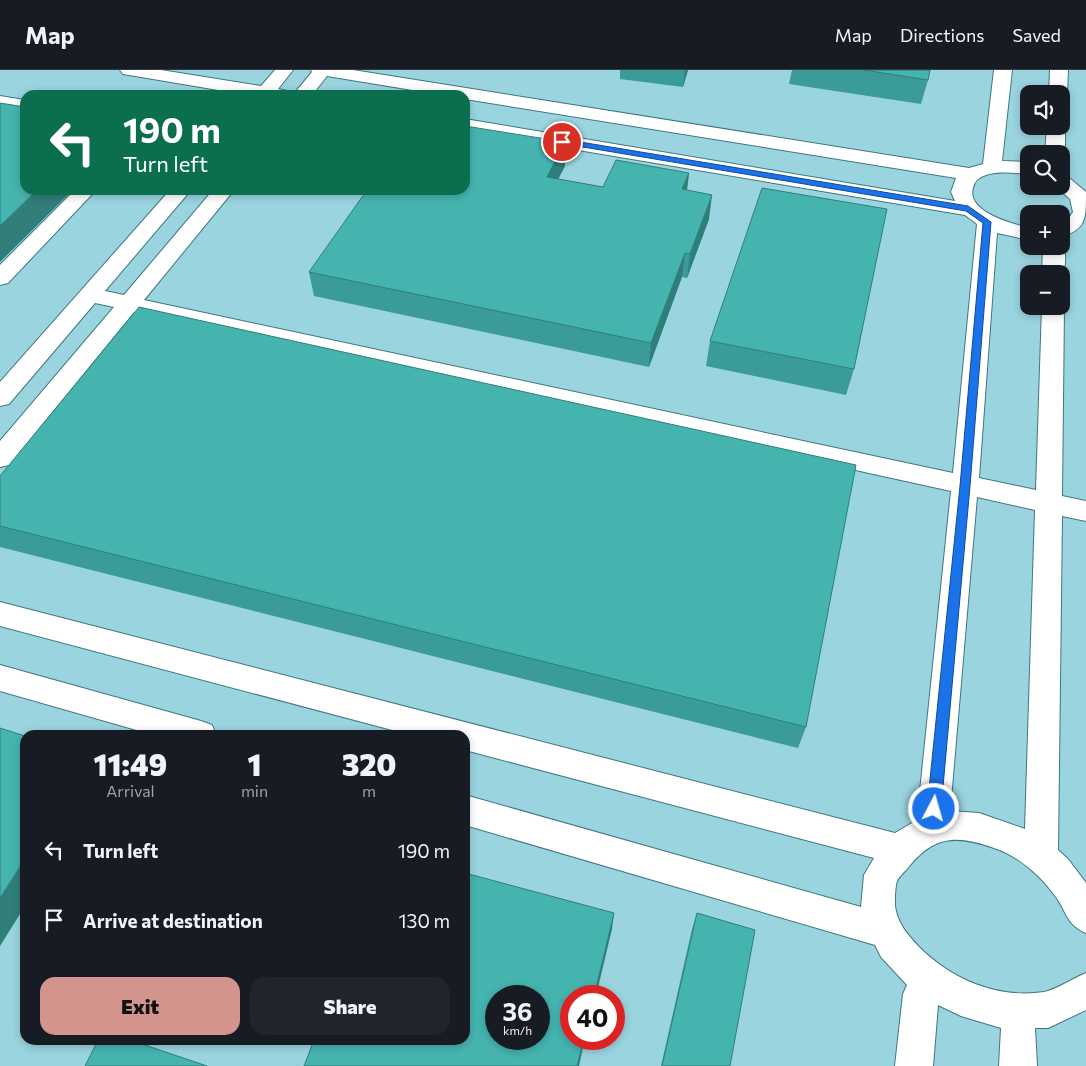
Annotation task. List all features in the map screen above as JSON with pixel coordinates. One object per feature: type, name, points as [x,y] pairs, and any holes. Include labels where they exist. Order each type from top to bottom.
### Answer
[{"type":"street","points":[[129,70],[246,90]]},
{"type":"street","points":[[272,90],[284,70]]},
{"type":"street","points":[[306,90],[322,70],[447,90]]},
{"type":"street","points":[[992,167],[1004,70]]},
{"type":"street","points":[[1058,85],[1059,70]]},
{"type":"street","points":[[470,94],[971,174],[992,167],[1020,167]]},
{"type":"street","points":[[0,102],[20,105]]},
{"type":"street","points":[[470,127],[978,216],[1013,232],[1020,233]]},
{"type":"street","points":[[932,828],[965,486],[978,216],[960,193],[961,186],[971,174]]},
{"type":"street","points":[[1070,188],[1083,197],[1083,212],[1074,228]]},
{"type":"street","points":[[0,278],[81,195]]},
{"type":"street","points":[[0,398],[177,195]]},
{"type":"street","points":[[0,458],[132,303],[220,195]]},
{"type":"street","points":[[90,295],[1086,511]]},
{"type":"street","points":[[1041,856],[1053,315]]},
{"type":"street","points":[[0,614],[445,730]]},
{"type":"street","points":[[0,678],[183,730]]},
{"type":"street","points":[[470,737],[898,849]]},
{"type":"street","points":[[470,811],[880,929]]},
{"type":"street","points":[[1086,916],[1070,887],[1060,874],[1041,856],[1020,842],[998,832],[968,826],[953,825],[932,828],[913,837],[898,849],[886,866],[879,885],[877,906],[880,929],[889,952],[902,974],[921,994],[943,1011],[967,1023],[993,1030],[1018,1049],[1042,1027],[1062,1017],[1086,991]]},
{"type":"street","points":[[914,1066],[921,994]]},
{"type":"building","points":[[864,70],[930,70],[928,80]]},
{"type":"building","points":[[0,103],[20,106],[20,195],[32,195],[0,226]]},
{"type":"building","points":[[470,127],[565,142],[547,177],[603,187],[616,160],[689,173],[682,189],[712,195],[690,254],[685,253],[651,343],[309,272],[363,195],[470,195]]},
{"type":"building","points":[[762,188],[887,209],[854,369],[710,341]]},
{"type":"building","points":[[139,307],[856,465],[806,727],[0,526],[0,476]]},
{"type":"building","points":[[0,728],[20,734],[20,867],[0,898]]},
{"type":"building","points":[[470,874],[614,913],[597,985],[560,985],[560,1050],[581,1050],[577,1066],[304,1066],[312,1045],[470,1045]]},
{"type":"building","points":[[697,913],[755,930],[730,1066],[662,1066]]},
{"type":"building","points":[[96,1045],[145,1045],[207,1066],[85,1066]]},
{"type":"route","points":[[562,142],[968,209],[987,222],[965,486],[934,809]]}]
